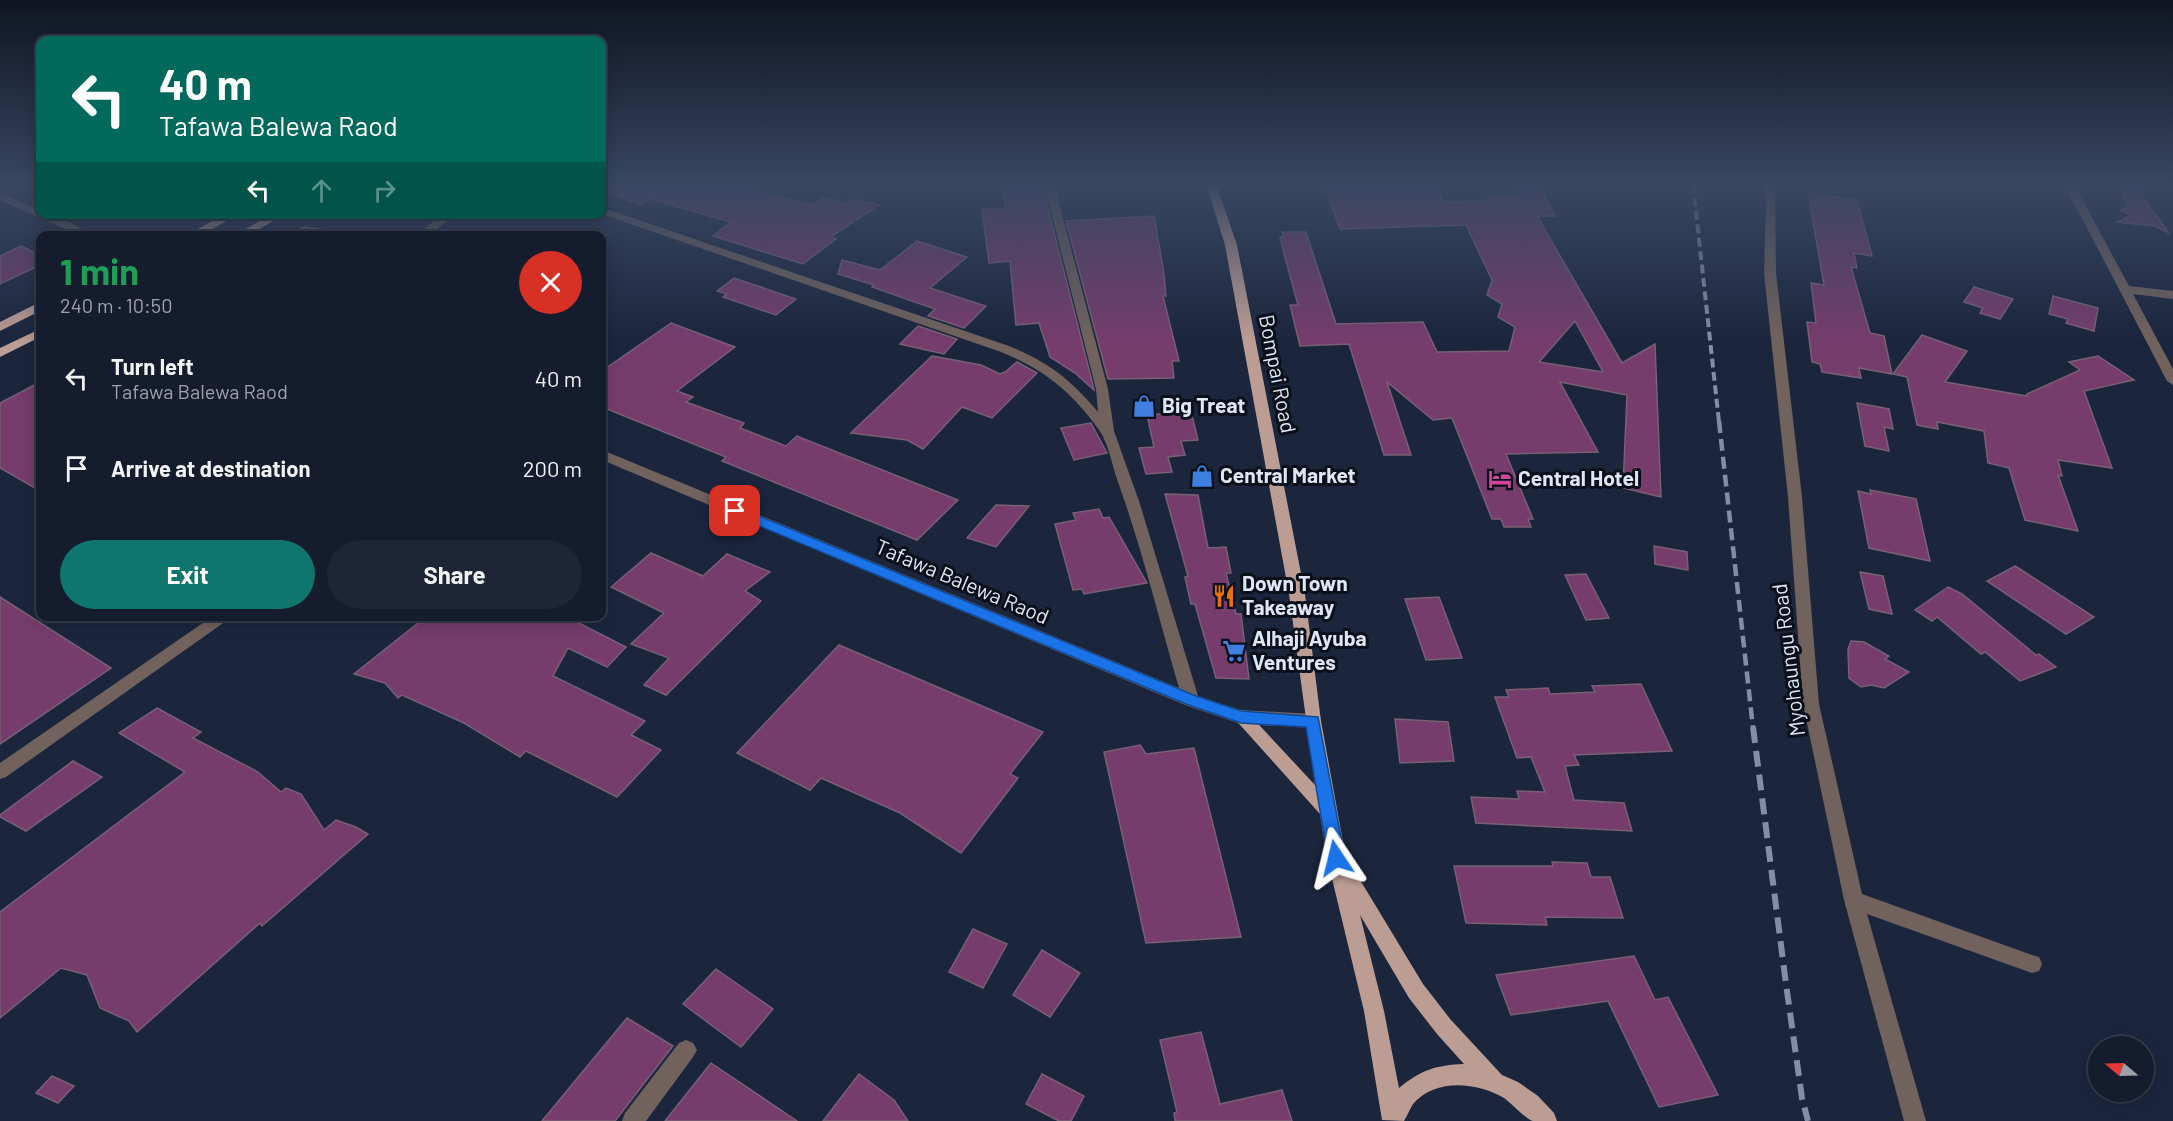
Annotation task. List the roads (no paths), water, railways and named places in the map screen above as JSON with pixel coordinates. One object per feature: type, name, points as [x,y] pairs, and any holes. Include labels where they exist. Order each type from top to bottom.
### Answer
[{"type":"main road","name":"Bompai Road","points":[[1228,236],[1298,594],[1313,721],[1336,858],[1374,1011],[1393,1119]]},
{"type":"main road","points":[[0,327],[36,309]]},
{"type":"main road","points":[[0,335],[36,318]]},
{"type":"main road","points":[[0,345],[36,328]]},
{"type":"main road","points":[[0,353],[36,335]]},
{"type":"main road","points":[[1241,717],[1328,811]]},
{"type":"main road","points":[[1336,858],[1416,991],[1444,1027],[1492,1080]]},
{"type":"main road","points":[[1393,1119],[1409,1093],[1433,1078],[1461,1073],[1492,1080],[1520,1095],[1546,1121]]},
{"type":"street","points":[[676,236],[1005,349],[1036,362],[1055,375],[1075,394],[1107,431]]},
{"type":"street","points":[[1063,236],[1102,389],[1107,431],[1133,504],[1191,700]]},
{"type":"street","name":"Myohaungu Road","points":[[1770,236],[1768,250],[1770,273],[1776,308],[1795,497],[1811,704],[1854,900],[1915,1121]]},
{"type":"street","points":[[2096,236],[2173,381]]},
{"type":"street","points":[[2124,289],[2173,295]]},
{"type":"street","name":"Tafawa Balewa Raod","points":[[606,457],[1191,700],[1241,717],[1313,721]]},
{"type":"street","points":[[0,772],[218,621]]},
{"type":"street","points":[[1854,900],[2032,964]]},
{"type":"street","points":[[633,1121],[686,1050]]},
{"type":"railway","points":[[1699,236],[1719,422]]},
{"type":"railway","points":[[1719,421],[1753,728]]},
{"type":"railway","points":[[1753,727],[1786,984],[1802,1098],[1808,1121]]},
{"type":"place","name":"Big Treat","points":[[1144,406]]},
{"type":"place","name":"Central Market","points":[[1202,476]]},
{"type":"place","name":"Central Hotel","points":[[1500,479]]},
{"type":"place","name":"Down Town Takeaway","points":[[1224,596]]},
{"type":"place","name":"Alhaji Ayuba Ventures","points":[[1234,651]]}]
